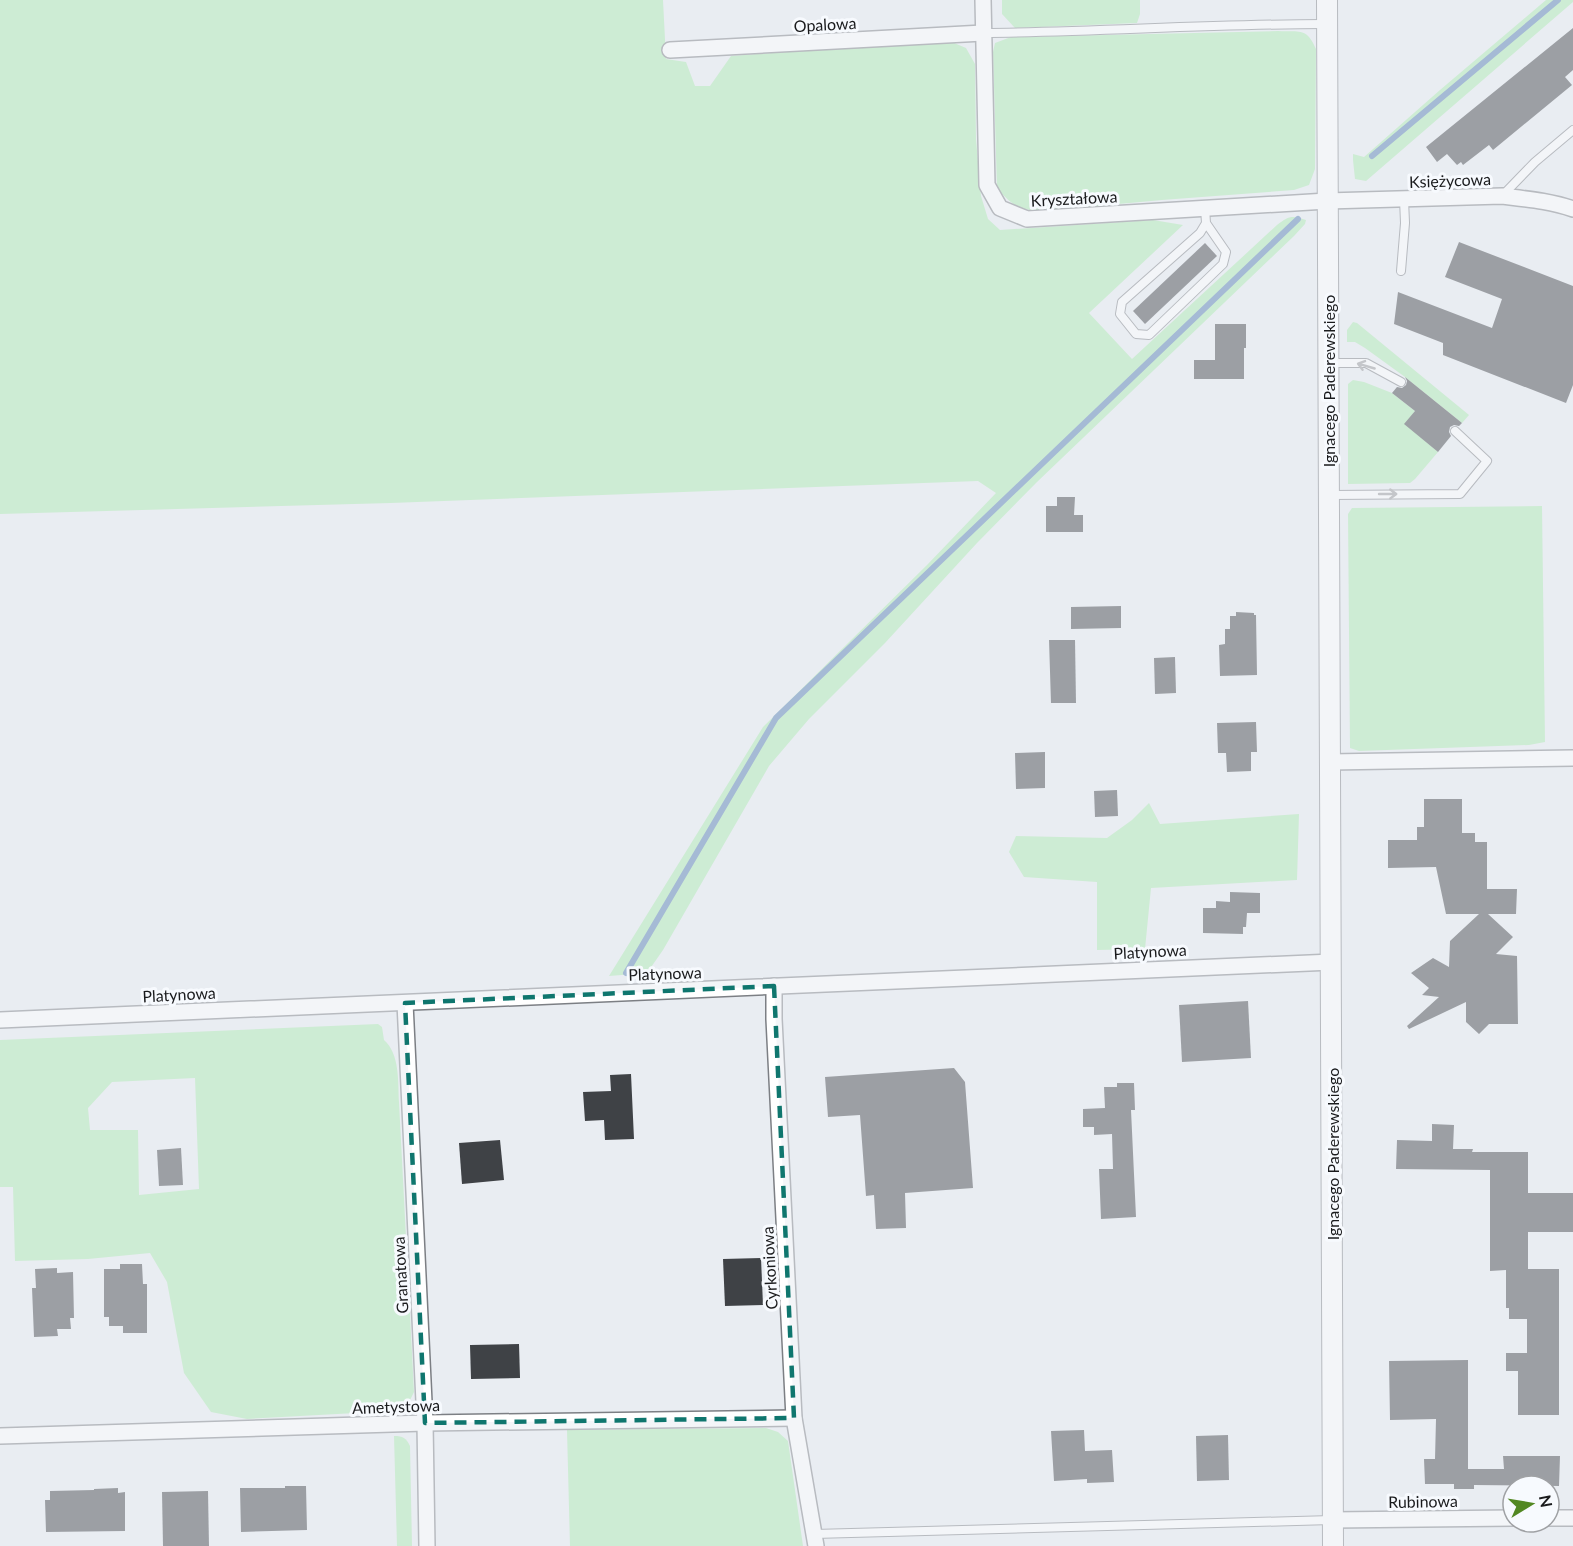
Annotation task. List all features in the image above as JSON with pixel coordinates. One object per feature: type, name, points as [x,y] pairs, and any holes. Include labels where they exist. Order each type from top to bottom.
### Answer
[{"type":"street","name":"Kryształowa","points":[[983,0],[987,185],[1000,208],[1027,219],[1205,216],[1327,201]]},
{"type":"street","name":"Ignacego Paderewskiego","points":[[1327,0],[1333,1546]]},
{"type":"street","name":"Opalowa","points":[[670,50],[983,33]]},
{"type":"street","name":"Księżycowa","points":[[1327,201],[1502,196],[1560,204],[1573,209]]},
{"type":"street","points":[[1330,762],[1573,758]]},
{"type":"street","name":"Platynowa","points":[[0,1020],[1332,962]]},
{"type":"street","name":"Cyrkoniowa","points":[[774,986],[794,1418],[815,1540]]},
{"type":"street","name":"Granatowa","points":[[405,1003],[425,1423],[427,1546]]},
{"type":"street","name":"Ametystowa","points":[[0,1436],[425,1423],[794,1418]]},
{"type":"street","name":"Rubinowa","points":[[1332,1520],[1501,1518]]},
{"type":"lane","points":[[983,33],[1327,24]]},
{"type":"lane","points":[[1502,196],[1534,162],[1573,130]]},
{"type":"lane","points":[[1401,271],[1405,223],[1404,199]]},
{"type":"lane","points":[[1205,216],[1226,252],[1223,264],[1149,335],[1136,334],[1120,314],[1122,302],[1200,233],[1205,216]]},
{"type":"lane","points":[[1328,363],[1366,363],[1401,382]]},
{"type":"lane","points":[[1329,495],[1460,494],[1486,461],[1455,431]]},
{"type":"lane","points":[[815,1540],[1332,1520]]},
{"type":"highlighted area","points":[[774,986],[794,1418],[425,1423],[405,1003]]},
{"type":"green space","points":[[0,0],[663,0],[666,59],[686,62],[695,86],[710,86],[731,56],[947,40],[966,48],[975,64],[976,139],[981,196],[988,219],[1000,230],[1153,220],[1183,225],[1089,313],[1132,359],[1277,225],[1290,217],[1306,220],[1294,236],[1037,482],[885,643],[809,719],[769,766],[663,950],[647,973],[609,976],[763,727],[927,565],[996,493],[978,481],[391,503],[0,514]]},
{"type":"green space","points":[[1002,0],[1140,0],[1140,14],[1137,23],[1015,28],[1002,14]]},
{"type":"green space","points":[[1546,0],[1573,0],[1573,2],[1366,181],[1355,179],[1353,154],[1364,157]]},
{"type":"green space","points":[[1302,32],[1309,37],[1316,49],[1315,169],[1309,185],[1294,190],[1043,211],[1028,210],[1017,206],[997,189],[993,52],[995,43],[1011,37]]},
{"type":"green space","points":[[1353,322],[1469,415],[1462,423],[1365,348],[1355,342],[1347,342],[1347,330]]},
{"type":"green space","points":[[1353,380],[1392,393],[1415,411],[1405,424],[1438,452],[1410,483],[1348,484],[1348,384]]},
{"type":"green space","points":[[1542,506],[1545,742],[1529,745],[1359,751],[1350,748],[1348,514],[1352,508]]},
{"type":"green space","points":[[1149,803],[1160,824],[1299,814],[1297,880],[1151,888],[1145,949],[1097,950],[1097,882],[1024,877],[1009,852],[1016,836],[1107,838],[1132,820]]},
{"type":"green space","points":[[378,1024],[382,1027],[384,1040],[396,1060],[398,1077],[414,1392],[408,1404],[393,1411],[247,1419],[211,1412],[184,1373],[167,1282],[150,1253],[88,1259],[15,1261],[13,1187],[0,1187],[0,1040]],"holes":[[[195,1078],[199,1189],[139,1195],[138,1130],[90,1130],[88,1108],[112,1082]]]},
{"type":"green space","points":[[766,1428],[778,1432],[788,1441],[803,1546],[570,1546],[567,1430]]},
{"type":"green space","points":[[394,1436],[404,1438],[410,1446],[412,1546],[397,1546]]},
{"type":"building","points":[[1573,28],[1573,70],[1565,77],[1572,85],[1493,150],[1489,145],[1463,165],[1461,162],[1457,165],[1447,154],[1437,162],[1426,147]]},
{"type":"building","points":[[1459,242],[1573,286],[1573,385],[1566,403],[1443,355],[1443,343],[1394,324],[1398,292],[1492,328],[1502,299],[1445,277]]},
{"type":"building","points":[[1205,243],[1217,256],[1145,324],[1133,311]]},
{"type":"building","points":[[1215,324],[1246,324],[1244,379],[1194,379],[1194,360],[1215,360]]},
{"type":"building","points":[[1405,377],[1462,423],[1459,426],[1450,427],[1451,436],[1438,452],[1404,424],[1415,411],[1392,393],[1397,387],[1402,388],[1406,385]]},
{"type":"building","points":[[1057,497],[1075,497],[1074,515],[1083,515],[1083,532],[1046,532],[1046,506],[1057,506]]},
{"type":"building","points":[[1121,606],[1121,628],[1071,629],[1071,607]]},
{"type":"building","points":[[1236,612],[1256,615],[1257,675],[1220,676],[1219,645],[1225,644],[1225,629],[1230,629],[1230,616],[1236,616]]},
{"type":"building","points":[[1049,640],[1075,640],[1076,703],[1051,703]]},
{"type":"building","points":[[1175,657],[1176,693],[1155,694],[1154,658]]},
{"type":"building","points":[[1256,722],[1257,752],[1251,752],[1251,771],[1227,772],[1226,753],[1218,753],[1217,723]]},
{"type":"building","points":[[1045,752],[1045,788],[1016,789],[1015,753]]},
{"type":"building","points":[[1117,790],[1118,816],[1095,817],[1094,791]]},
{"type":"building","points":[[1424,799],[1462,799],[1462,833],[1475,833],[1475,842],[1487,842],[1487,889],[1517,889],[1516,914],[1488,914],[1513,937],[1496,954],[1517,956],[1518,1024],[1489,1024],[1479,1034],[1466,1022],[1466,1002],[1409,1029],[1407,1026],[1439,997],[1422,995],[1429,988],[1411,973],[1433,958],[1449,967],[1450,941],[1479,914],[1446,914],[1436,867],[1388,868],[1388,840],[1417,840],[1417,827],[1424,827]]},
{"type":"building","points":[[1230,892],[1260,893],[1260,913],[1247,913],[1243,934],[1203,933],[1203,908],[1216,908],[1216,901],[1230,902]]},
{"type":"building","points":[[1248,1001],[1251,1058],[1182,1062],[1179,1005]]},
{"type":"building","points":[[954,1068],[965,1082],[973,1188],[905,1193],[906,1228],[876,1229],[874,1195],[866,1196],[860,1115],[828,1117],[825,1077]]},
{"type":"building","points":[[631,1074],[634,1139],[605,1140],[604,1120],[585,1121],[583,1092],[611,1091],[610,1075]]},
{"type":"building","points":[[1117,1083],[1134,1083],[1135,1110],[1131,1110],[1136,1217],[1101,1219],[1099,1169],[1113,1169],[1112,1134],[1094,1135],[1094,1127],[1083,1127],[1083,1109],[1105,1108],[1104,1087],[1117,1087]]},
{"type":"building","points":[[1432,1124],[1454,1125],[1453,1149],[1473,1149],[1472,1152],[1528,1152],[1528,1193],[1573,1193],[1573,1232],[1528,1232],[1528,1269],[1559,1269],[1559,1415],[1518,1415],[1518,1371],[1506,1371],[1506,1353],[1527,1353],[1527,1319],[1509,1319],[1509,1308],[1506,1308],[1506,1270],[1490,1271],[1490,1170],[1396,1169],[1397,1140],[1432,1141]]},
{"type":"building","points":[[500,1140],[504,1180],[462,1184],[459,1143]]},
{"type":"building","points":[[181,1148],[183,1185],[159,1186],[157,1150]]},
{"type":"building","points":[[761,1258],[763,1305],[725,1306],[723,1259]]},
{"type":"building","points":[[120,1264],[142,1264],[143,1284],[147,1284],[147,1333],[123,1333],[123,1326],[109,1326],[109,1317],[104,1317],[104,1269],[120,1269]]},
{"type":"building","points":[[57,1268],[57,1273],[73,1272],[74,1318],[70,1318],[71,1329],[57,1329],[58,1336],[34,1337],[32,1288],[36,1288],[35,1269]]},
{"type":"building","points":[[519,1344],[520,1378],[471,1379],[470,1345]]},
{"type":"building","points":[[1468,1360],[1468,1469],[1504,1469],[1503,1456],[1560,1456],[1559,1474],[1501,1474],[1501,1485],[1474,1485],[1474,1489],[1454,1489],[1454,1484],[1425,1484],[1424,1459],[1435,1459],[1436,1419],[1390,1420],[1389,1361]]},
{"type":"building","points":[[1084,1430],[1085,1451],[1112,1450],[1114,1482],[1087,1483],[1087,1479],[1054,1481],[1051,1431]]},
{"type":"building","points":[[1228,1435],[1229,1480],[1197,1481],[1196,1436]]},
{"type":"building","points":[[285,1486],[306,1486],[307,1530],[241,1532],[240,1488],[285,1488]]},
{"type":"building","points":[[118,1488],[118,1493],[125,1492],[125,1531],[46,1532],[45,1500],[50,1500],[50,1491]]},
{"type":"building","points":[[208,1491],[209,1546],[163,1546],[162,1492]]},
{"type":"waterway","points":[[1372,156],[1558,0]]},
{"type":"waterway","points":[[626,973],[776,718],[1298,219]]}]
